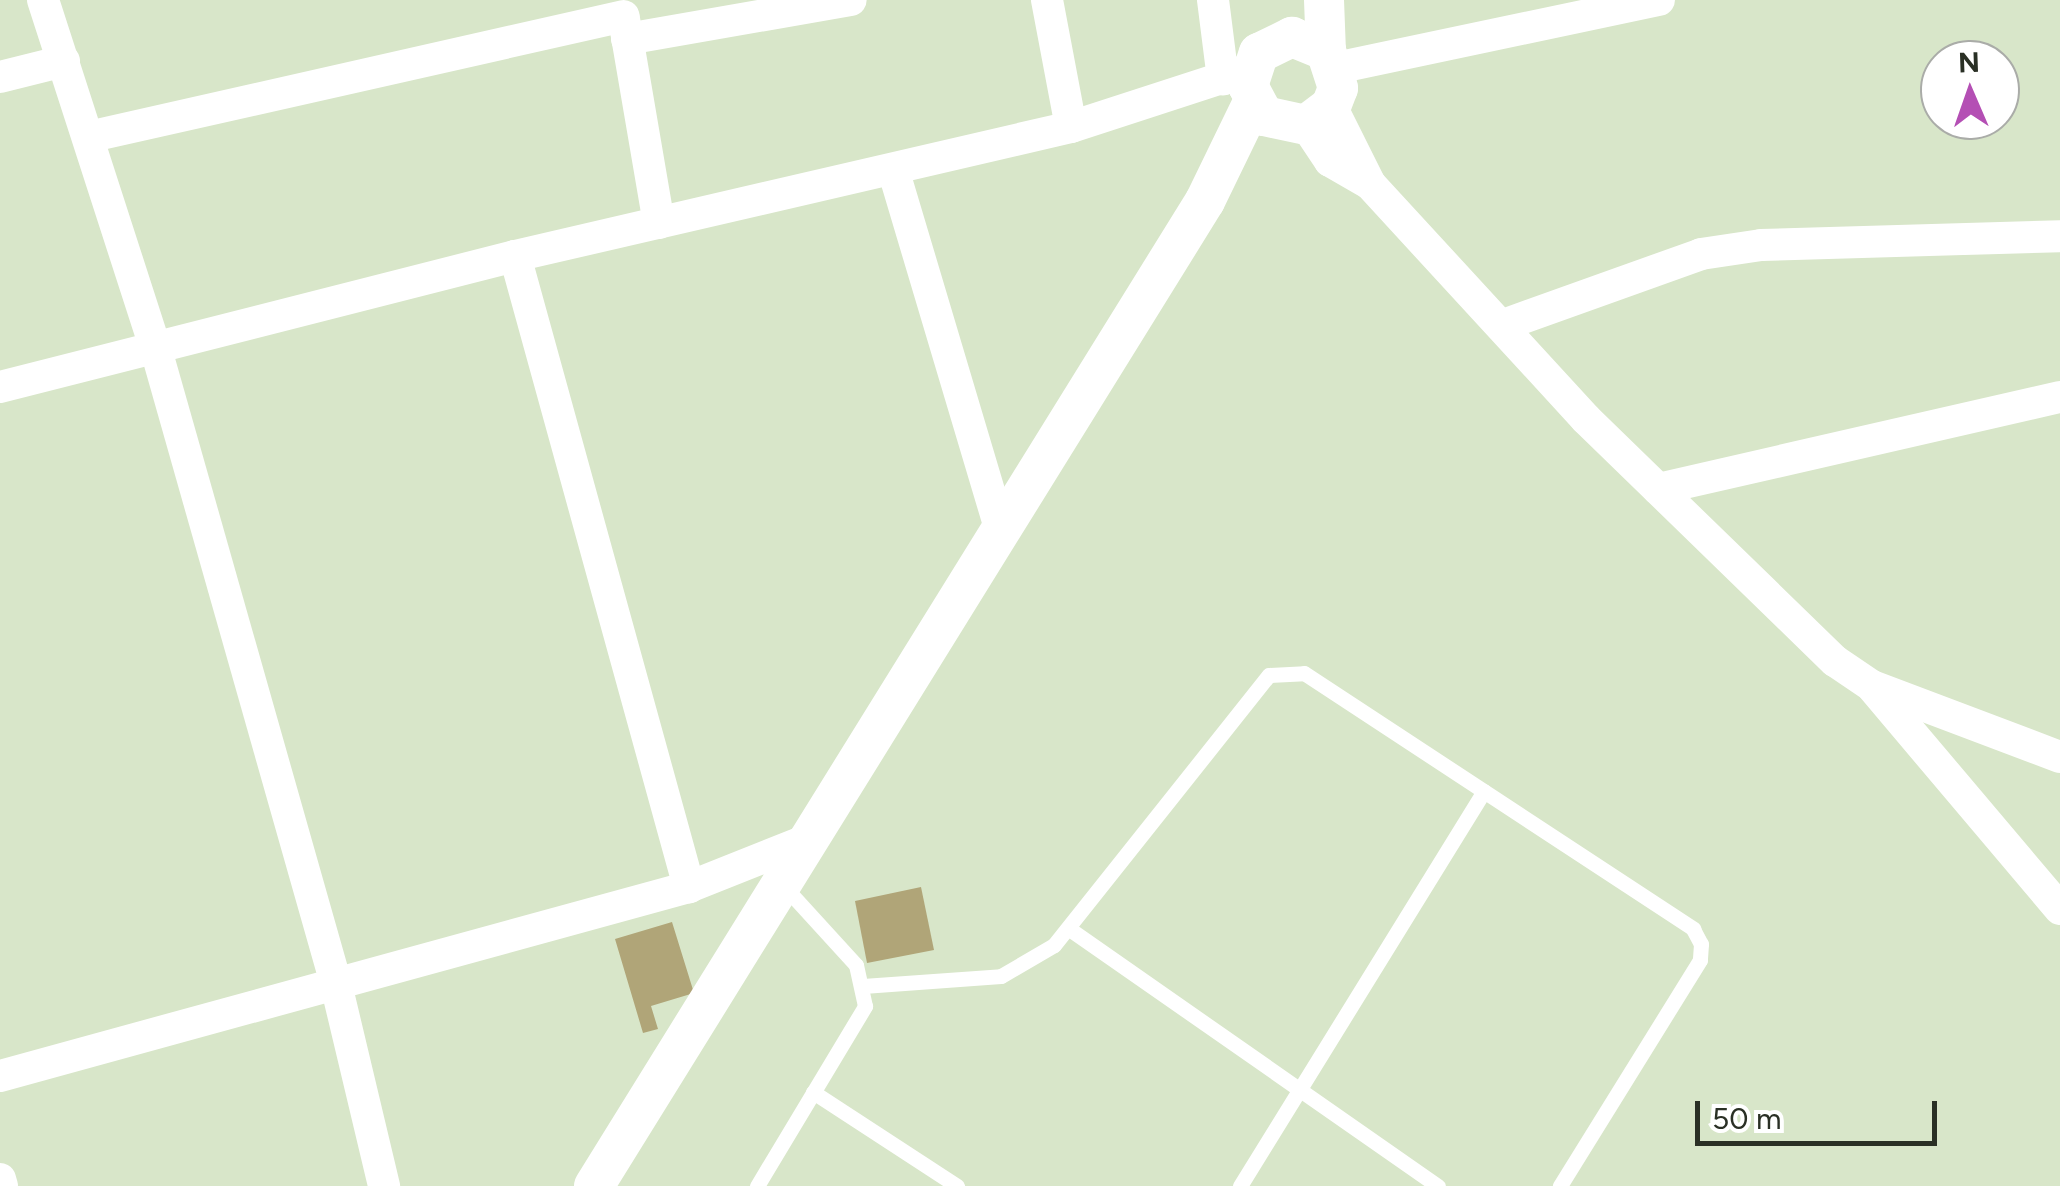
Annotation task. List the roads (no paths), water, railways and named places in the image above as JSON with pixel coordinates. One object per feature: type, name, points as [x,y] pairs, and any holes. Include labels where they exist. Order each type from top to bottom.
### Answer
[{"type":"street","points":[[43,0],[155,346],[334,980],[384,1186]]},
{"type":"street","points":[[88,136],[624,18],[851,0]]},
{"type":"street","points":[[1048,0],[1071,128]]},
{"type":"street","points":[[1213,0],[1250,73],[1264,116],[1318,95],[1659,0]]},
{"type":"street","points":[[594,1186],[1205,201],[1250,73],[1292,0]]},
{"type":"street","points":[[1205,201],[1318,95],[1324,0]]},
{"type":"street","points":[[624,18],[659,223]]},
{"type":"street","points":[[0,388],[515,256],[1071,128],[1250,73],[1292,36],[1318,95],[1330,162],[1370,184],[1658,489],[1836,662],[1872,686],[2060,756]]},
{"type":"street","points":[[0,78],[64,61]]},
{"type":"street","points":[[893,169],[1002,532]]},
{"type":"street","points":[[1506,324],[1700,254],[1761,245],[2060,236]]},
{"type":"street","points":[[515,256],[690,887]]},
{"type":"street","points":[[1658,489],[2060,397]]},
{"type":"street","points":[[1872,686],[2060,909]]},
{"type":"street","points":[[0,1076],[334,980],[690,887],[807,840]]},
{"type":"lane","points":[[863,986],[1001,976],[1054,946],[1269,675],[1304,673],[1693,929],[1701,944],[1700,960],[1560,1186]]},
{"type":"lane","points":[[1240,1186],[1484,791]]},
{"type":"lane","points":[[756,1186],[865,1006],[856,965],[783,884]]},
{"type":"lane","points":[[1068,928],[1438,1186]]},
{"type":"lane","points":[[813,1092],[957,1186]]}]
